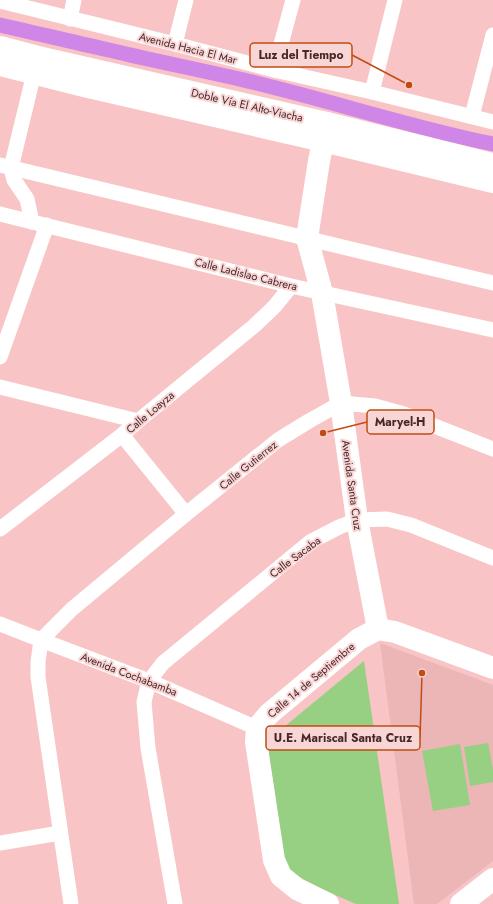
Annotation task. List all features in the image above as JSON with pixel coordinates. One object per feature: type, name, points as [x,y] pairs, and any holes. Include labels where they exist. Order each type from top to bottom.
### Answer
[{"type":"main road","name":"Doble Vía El Alto-Viacha","points":[[0,47],[36,65]]},
{"type":"main road","name":"Doble Vía El Alto-Viacha","points":[[0,65],[36,65],[325,132],[493,164]]},
{"type":"main road","name":"Doble Vía El Alto-Viacha","points":[[325,132],[493,182]]},
{"type":"main road","points":[[307,238],[325,132]]},
{"type":"main road","name":"Avenida Santa Cruz","points":[[307,238],[322,293],[341,403],[356,520],[378,629]]},
{"type":"main road","points":[[378,629],[395,632],[493,668]]},
{"type":"main road","name":"Calle 14 de Septiembre","points":[[257,728],[269,714],[359,639],[378,629]]},
{"type":"main road","points":[[257,728],[256,742],[274,860],[281,876],[297,889],[328,904]]},
{"type":"main road","points":[[461,904],[493,879]]},
{"type":"street","points":[[70,19],[74,0]]},
{"type":"street","points":[[175,44],[186,0]]},
{"type":"street","points":[[274,70],[293,0]]},
{"type":"street","points":[[372,92],[395,0]]},
{"type":"street","name":"Avenida Hacia El Mar","points":[[0,2],[175,44],[274,70],[372,92],[493,122]]},
{"type":"street","points":[[472,116],[493,35]]},
{"type":"street","points":[[0,357],[40,223],[27,199],[5,166],[36,65]]},
{"type":"street","points":[[5,166],[493,283]]},
{"type":"street","name":"Calle Ladislao Cabrera","points":[[0,214],[291,286],[493,330]]},
{"type":"street","name":"Calle Loayza","points":[[0,529],[122,435],[254,326],[275,306],[291,286]]},
{"type":"street","points":[[0,387],[138,421]]},
{"type":"street","points":[[341,403],[375,406],[404,414],[493,449]]},
{"type":"street","name":"Calle Gutierrez","points":[[41,640],[72,609],[278,440],[341,403]]},
{"type":"street","points":[[122,435],[186,514]]},
{"type":"street","name":"Calle Sacaba","points":[[149,681],[163,663],[310,542],[356,520],[388,519],[411,525],[493,558]]},
{"type":"street","name":"Avenida Cochabamba","points":[[0,624],[149,681],[257,728]]},
{"type":"street","points":[[41,640],[38,662],[38,677],[71,904]]},
{"type":"street","points":[[149,681],[144,702],[148,748],[174,904]]},
{"type":"street","points":[[0,843],[60,833]]},
{"type":"shaded area","points":[[380,643],[493,685],[493,861],[437,904],[414,904]]},
{"type":"green space","points":[[364,661],[399,904],[356,904],[326,891],[286,870],[267,741]]},
{"type":"green space","points":[[488,743],[493,770],[493,782],[470,786],[464,747]]},
{"type":"green space","points":[[460,744],[470,805],[433,811],[422,751]]},
{"type":"waterway","points":[[0,25],[219,74],[315,98],[404,123],[493,144]]},
{"type":"place","name":"Luz del Tiempo","points":[[409,85]]},
{"type":"place","name":"Maryel-H","points":[[323,433]]},
{"type":"place","name":"U.E. Mariscal Santa Cruz","points":[[422,673]]}]
